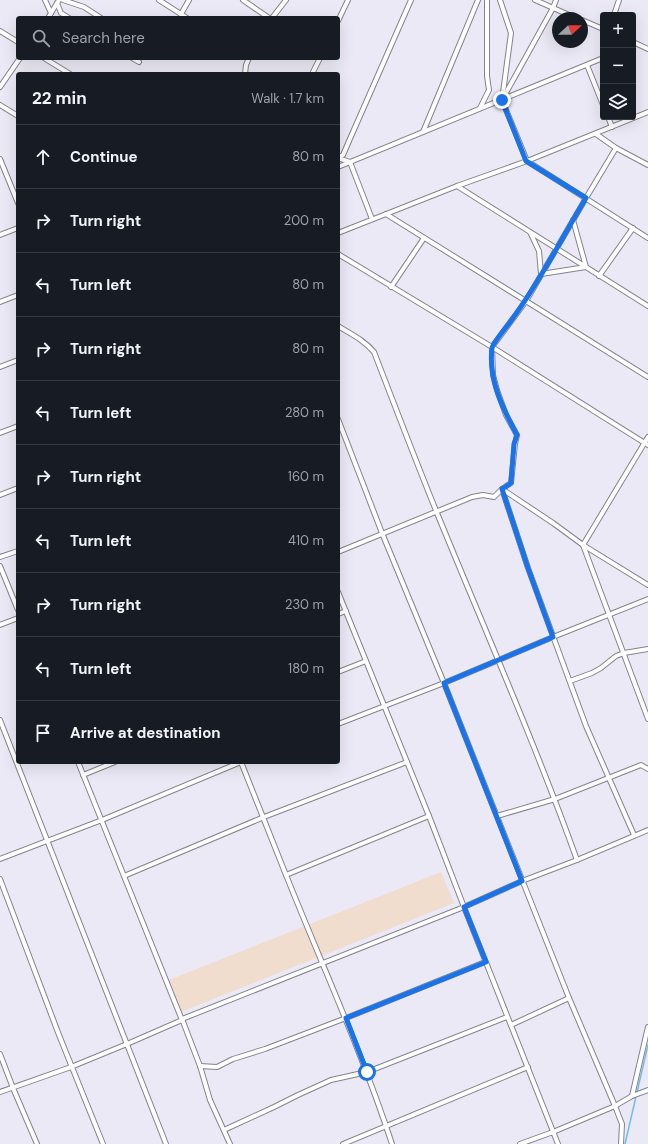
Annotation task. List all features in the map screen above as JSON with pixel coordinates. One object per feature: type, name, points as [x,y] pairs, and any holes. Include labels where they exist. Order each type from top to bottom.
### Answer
[{"type":"street","points":[[45,0],[51,13]]},
{"type":"street","points":[[63,0],[84,7],[98,16]]},
{"type":"street","points":[[159,0],[184,16]]},
{"type":"street","points":[[181,14],[189,0]]},
{"type":"street","points":[[243,0],[267,16]]},
{"type":"street","points":[[272,16],[286,0]]},
{"type":"street","points":[[340,17],[348,0]]},
{"type":"street","points":[[340,157],[343,155],[411,0]]},
{"type":"street","points":[[423,132],[478,0]]},
{"type":"street","points":[[480,108],[489,90],[487,76],[487,0]]},
{"type":"street","points":[[500,0],[511,33],[502,100],[526,161],[648,238]]},
{"type":"street","points":[[535,0],[562,12]]},
{"type":"street","points":[[502,100],[556,0]]},
{"type":"street","points":[[615,12],[619,0]]},
{"type":"street","points":[[49,16],[58,1]]},
{"type":"street","points":[[58,1],[61,13],[66,16]]},
{"type":"street","points":[[588,23],[600,28]]},
{"type":"street","points":[[0,31],[16,41]]},
{"type":"street","points":[[636,44],[648,49]]},
{"type":"street","points":[[340,166],[600,59]]},
{"type":"street","points":[[0,87],[19,60]]},
{"type":"street","points":[[47,60],[67,72]]},
{"type":"street","points":[[136,60],[139,62]]},
{"type":"street","points":[[245,72],[248,60]]},
{"type":"street","points":[[313,72],[319,60]]},
{"type":"street","points":[[587,65],[600,98]]},
{"type":"street","points":[[0,105],[16,115]]},
{"type":"street","points":[[340,232],[457,186],[596,134],[648,112]]},
{"type":"street","points":[[609,120],[612,127]]},
{"type":"street","points":[[596,134],[616,148],[648,166]]},
{"type":"street","points":[[340,551],[472,497],[483,495],[494,497],[511,483],[514,444],[517,435],[506,415],[497,390],[493,375],[492,347],[526,301],[616,148]]},
{"type":"street","points":[[0,159],[16,198]]},
{"type":"street","points":[[340,159],[350,162]]},
{"type":"street","points":[[350,162],[372,219]]},
{"type":"street","points":[[457,186],[648,306]]},
{"type":"street","points":[[386,214],[648,377]]},
{"type":"street","points":[[573,220],[586,267]]},
{"type":"street","points":[[599,276],[633,228]]},
{"type":"street","points":[[0,235],[16,229]]},
{"type":"street","points":[[529,232],[539,251],[541,274]]},
{"type":"street","points":[[391,287],[424,238]]},
{"type":"street","points":[[340,255],[492,347],[646,444]]},
{"type":"street","points":[[541,274],[586,267]]},
{"type":"street","points":[[0,302],[16,296]]},
{"type":"street","points":[[340,327],[359,338],[374,352],[437,512],[555,799],[577,860]]},
{"type":"street","points":[[0,367],[16,361]]},
{"type":"street","points":[[340,424],[382,533],[444,683],[569,998],[615,1106],[622,1124],[621,1144]]},
{"type":"street","points":[[0,433],[16,427]]},
{"type":"street","points":[[583,545],[646,444],[648,437]]},
{"type":"street","points":[[0,495],[16,489]]},
{"type":"street","points":[[502,489],[553,522],[583,545],[648,585]]},
{"type":"street","points":[[502,489],[528,568],[586,726],[634,836]]},
{"type":"street","points":[[583,545],[648,719]]},
{"type":"street","points":[[0,558],[16,552]]},
{"type":"street","points":[[0,566],[16,605]]},
{"type":"street","points":[[340,597],[429,816],[558,1144]]},
{"type":"street","points":[[340,723],[444,683],[648,599]]},
{"type":"street","points":[[340,613],[346,611]]},
{"type":"street","points":[[0,625],[16,619]]},
{"type":"street","points":[[570,681],[592,673],[616,656],[624,653],[648,649]]},
{"type":"street","points":[[340,671],[366,661]]},
{"type":"street","points":[[0,720],[16,761]]},
{"type":"street","points":[[124,876],[264,817],[407,762]]},
{"type":"street","points":[[17,764],[166,1144]]},
{"type":"street","points":[[79,764],[200,1066],[210,1100],[230,1144]]},
{"type":"street","points":[[83,775],[110,764]]},
{"type":"street","points":[[0,859],[48,842],[236,764]]},
{"type":"street","points":[[242,764],[286,875],[346,1018],[367,1072],[392,1144]]},
{"type":"street","points":[[497,816],[555,799],[642,764],[648,768]]},
{"type":"street","points":[[286,875],[429,816]]},
{"type":"street","points":[[0,1092],[127,1044],[323,962],[464,907],[522,881],[648,830]]},
{"type":"street","points":[[0,879],[71,1066],[103,1144]]},
{"type":"street","points":[[200,1066],[217,1067],[233,1058],[266,1049],[486,962]]},
{"type":"street","points":[[511,1025],[569,998]]},
{"type":"street","points":[[224,1130],[274,1108],[331,1080],[367,1072],[507,1017]]},
{"type":"street","points":[[632,1096],[648,1027]]},
{"type":"street","points":[[0,1054],[35,1143]]},
{"type":"street","points":[[343,1144],[528,1067]]},
{"type":"street","points":[[520,1144],[615,1106],[632,1096],[648,1090]]},
{"type":"shaded area","points":[[441,872],[454,903],[178,1013],[169,980]]},
{"type":"waterway","points":[[625,1144],[648,1045]]},
{"type":"route","points":[[367,1072],[346,1018],[486,962],[464,907],[522,881],[444,683],[553,637],[502,489],[511,483],[514,444],[517,435],[506,415],[497,390],[493,375],[492,347],[526,301],[586,198],[526,161],[502,100]]}]
